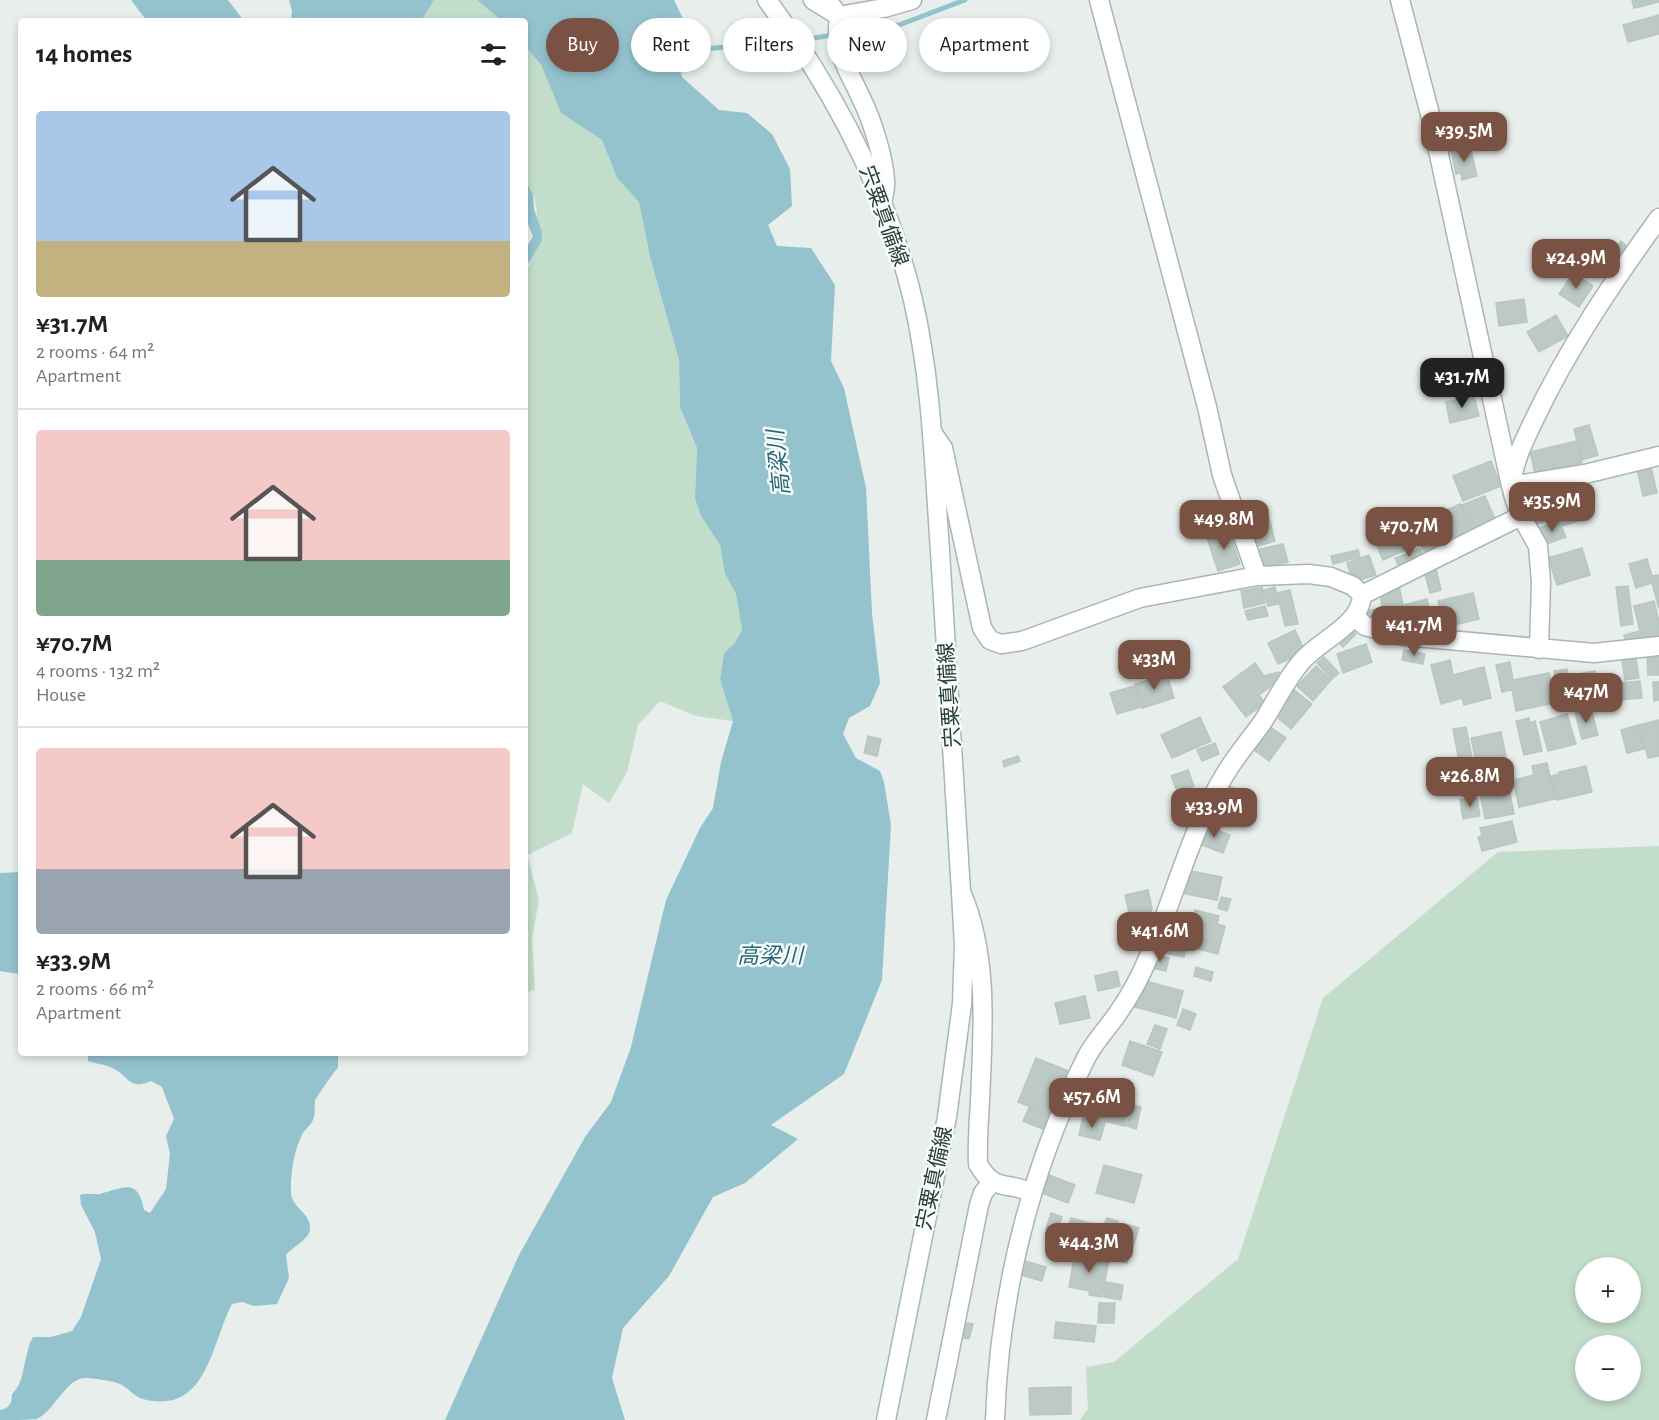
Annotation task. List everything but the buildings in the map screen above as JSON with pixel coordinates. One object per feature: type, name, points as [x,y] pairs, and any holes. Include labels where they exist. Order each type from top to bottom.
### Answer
[{"type":"street","name":"宍粟真備線","points":[[767,0],[826,86],[859,148],[882,204],[913,300],[929,394],[962,892],[964,946],[962,1004],[947,1117],[886,1420]]},
{"type":"street","points":[[813,0],[839,16],[884,8],[912,0]]},
{"type":"street","points":[[827,0],[839,16],[836,38],[838,50],[863,101],[874,131],[885,181],[882,204]]},
{"type":"street","points":[[1099,0],[1207,407],[1222,475],[1257,576]]},
{"type":"street","points":[[1400,0],[1431,118],[1511,486],[1521,516],[1538,546],[1541,582],[1539,649]]},
{"type":"street","points":[[1511,486],[1523,444],[1547,392],[1614,281],[1659,218]]},
{"type":"street","points":[[932,432],[943,448],[978,612],[982,628],[990,640],[1001,644],[1022,641],[1140,598],[1257,576],[1309,574],[1331,577],[1353,586],[1362,595],[1362,606],[1354,616],[1302,661],[1262,723],[1225,774],[1209,803],[1149,956],[1120,1010],[1088,1056],[1031,1193],[1008,1299],[1000,1354],[995,1420]]},
{"type":"street","points":[[1511,486],[1585,474],[1659,456]]},
{"type":"street","points":[[1362,595],[1521,516]]},
{"type":"street","points":[[1354,616],[1365,626],[1404,636],[1594,653],[1659,646]]},
{"type":"street","points":[[962,892],[972,915],[982,1009],[978,1164],[985,1176],[1001,1186],[1023,1189],[1031,1193]]},
{"type":"street","points":[[936,1420],[979,1205],[983,1193],[993,1181]]},
{"type":"green space","points":[[434,0],[477,0],[498,18],[423,18]]},
{"type":"green space","points":[[528,50],[541,65],[561,113],[602,140],[617,178],[639,202],[650,257],[679,360],[680,407],[697,448],[695,499],[701,516],[720,545],[725,574],[736,594],[742,630],[734,644],[724,653],[720,679],[733,721],[696,716],[660,701],[638,725],[627,772],[609,803],[583,784],[572,833],[528,855],[528,267],[536,231],[537,214],[534,196],[528,185]]},
{"type":"green space","points":[[1659,846],[1659,1420],[1080,1420],[1088,1409],[1086,1367],[1114,1362],[1238,1259],[1323,998],[1498,852]]},
{"type":"green space","points":[[528,859],[539,900],[532,939],[535,990],[528,992]]},
{"type":"water","points":[[131,0],[228,0],[242,18],[145,18]]},
{"type":"water","points":[[289,0],[434,0],[423,18],[291,18]]},
{"type":"water","name":"高梁川","points":[[477,0],[674,0],[683,18],[631,18],[631,72],[681,72],[682,77],[719,110],[747,113],[772,134],[790,169],[792,206],[768,225],[777,246],[811,248],[835,285],[831,361],[844,388],[866,488],[872,613],[880,683],[870,706],[849,718],[843,734],[856,758],[880,771],[891,825],[882,980],[844,1074],[771,1125],[798,1139],[745,1183],[713,1197],[669,1276],[623,1328],[612,1378],[625,1420],[445,1420],[519,1255],[585,1137],[611,1102],[631,1047],[666,900],[700,828],[713,808],[721,762],[733,721],[720,679],[724,653],[734,644],[742,630],[736,594],[725,574],[720,545],[701,516],[695,499],[697,448],[680,407],[679,360],[650,257],[639,202],[617,178],[602,140],[561,113],[541,65],[528,50],[528,18],[498,18]]},
{"type":"water","points":[[528,185],[533,194],[534,209],[542,232],[541,242],[528,264],[528,244],[533,237],[528,224]]},
{"type":"water","points":[[18,872],[18,974],[0,971],[0,873]]},
{"type":"water","points":[[88,1056],[338,1056],[338,1068],[315,1101],[314,1117],[299,1141],[293,1163],[292,1198],[308,1219],[310,1229],[304,1240],[286,1255],[289,1278],[277,1304],[254,1306],[242,1302],[232,1304],[204,1373],[194,1387],[181,1397],[164,1401],[143,1399],[117,1383],[84,1378],[66,1389],[37,1419],[0,1420],[0,1410],[9,1405],[12,1394],[20,1382],[27,1351],[33,1337],[51,1337],[72,1331],[81,1317],[101,1259],[95,1232],[81,1205],[80,1195],[100,1194],[128,1187],[138,1193],[144,1210],[150,1213],[166,1189],[170,1154],[166,1136],[174,1119],[162,1087],[151,1081],[143,1084],[133,1083],[112,1068],[88,1061]]},
{"type":"waterway","points":[[815,38],[899,25],[965,0]]},
{"type":"waterway","points":[[711,48],[723,47]]}]
